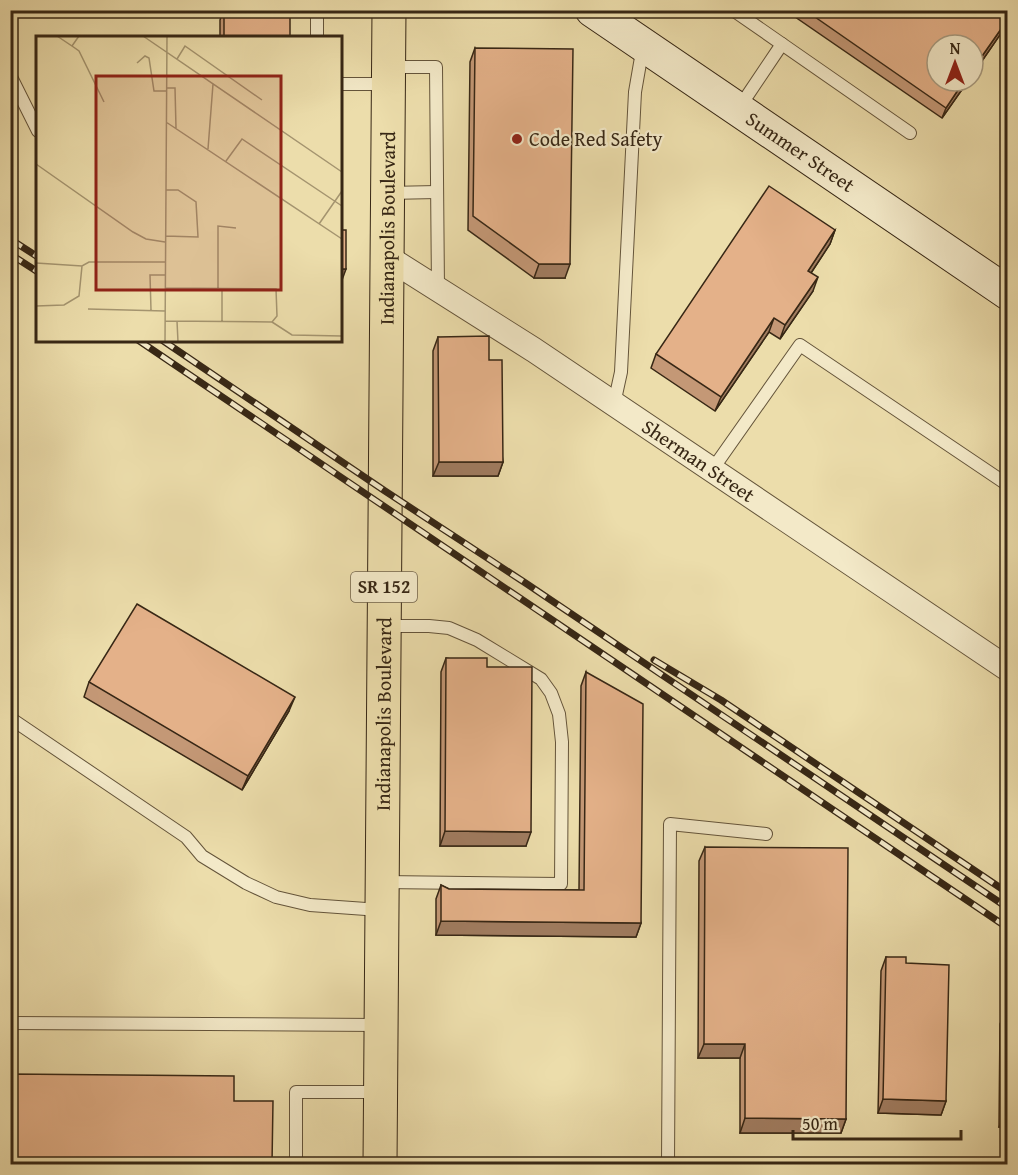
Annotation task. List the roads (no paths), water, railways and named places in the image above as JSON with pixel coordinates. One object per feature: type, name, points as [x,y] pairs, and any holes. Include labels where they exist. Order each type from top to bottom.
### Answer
[{"type":"main road","name":"Indianapolis Boulevard","points":[[380,1164],[389,10]]},
{"type":"street","name":"Summer Street","points":[[600,13],[643,45],[1008,293]]},
{"type":"street","name":"Sherman Street","points":[[387,257],[534,350],[1008,669]]},
{"type":"lane","points":[[315,10],[317,36]]},
{"type":"lane","points":[[733,10],[910,133]]},
{"type":"lane","points":[[738,110],[782,44]]},
{"type":"lane","points":[[614,404],[621,372],[635,92],[643,45]]},
{"type":"lane","points":[[342,84],[436,67],[438,289]]},
{"type":"lane","points":[[10,75],[36,126]]},
{"type":"lane","points":[[387,193],[437,192]]},
{"type":"lane","points":[[712,470],[800,345],[1008,485]]},
{"type":"lane","points":[[10,717],[186,837],[202,856],[276,897],[310,905],[382,896],[561,884],[562,742],[559,714],[551,693],[541,679],[477,640],[449,628],[384,626]]},
{"type":"lane","points":[[668,1164],[670,824],[766,834]]},
{"type":"lane","points":[[10,1023],[381,1024]]},
{"type":"lane","points":[[296,1164],[296,1092],[380,1092]]},
{"type":"railway","points":[[10,239],[36,256]]},
{"type":"railway","points":[[10,254],[36,271]]},
{"type":"railway","points":[[141,342],[1008,928]]},
{"type":"railway","points":[[165,342],[1008,908]]},
{"type":"railway","points":[[654,660],[721,700],[1008,893]]},
{"type":"place","name":"Code Red Safety","points":[[517,139]]}]
